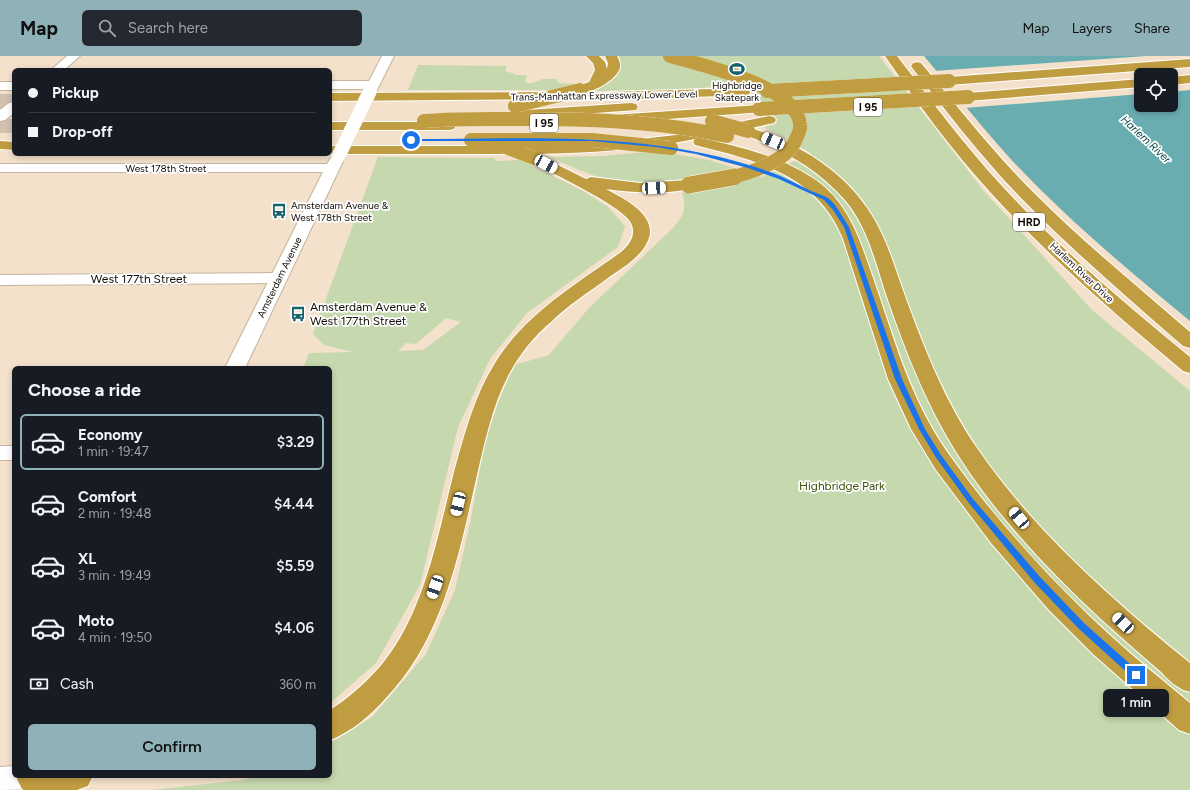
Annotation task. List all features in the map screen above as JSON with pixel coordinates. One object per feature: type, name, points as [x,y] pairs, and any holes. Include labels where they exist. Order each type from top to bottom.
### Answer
[{"type":"highway","points":[[592,56],[598,62],[601,70],[594,84]]},
{"type":"highway","points":[[515,106],[580,90],[594,84],[612,73],[615,64],[611,56]]},
{"type":"highway","points":[[571,177],[608,185],[654,188],[722,180],[745,174],[774,160],[788,151],[795,142],[799,133],[800,120],[788,102],[766,89],[735,76],[670,56]]},
{"type":"highway","name":"Harlem River Drive","points":[[891,56],[996,189],[1092,282],[1190,367]]},
{"type":"highway","name":"Harlem River Drive","points":[[910,56],[983,147],[1027,195],[1100,264],[1190,342]]},
{"type":"highway","name":"I 95","points":[[332,115],[524,114],[746,95],[1190,63]]},
{"type":"highway","points":[[1178,80],[1190,79]]},
{"type":"highway","name":"I 95","points":[[334,158],[613,147],[690,137],[769,120],[803,115],[968,97],[1134,84]]},
{"type":"highway","name":"Trans-Manhattan Expressway Lower Level","points":[[332,96],[746,95]]},
{"type":"highway","name":"I 95","points":[[332,126],[468,126],[539,124],[758,109],[968,97]]},
{"type":"highway","points":[[332,106],[595,106],[639,109],[704,119],[748,131],[785,147],[823,171],[856,203],[864,216],[877,243],[933,393],[952,428],[985,476],[1019,518],[1075,578],[1140,638],[1190,680]]},
{"type":"highway","points":[[424,121],[455,118],[622,120],[671,125],[727,136],[805,160]]},
{"type":"highway","points":[[356,120],[424,121],[589,128],[645,133],[700,142],[745,154],[826,199],[847,227],[898,379],[922,429],[944,465],[1000,537],[1058,602],[1103,646],[1190,721]]},
{"type":"highway","points":[[332,140],[592,140],[671,148],[775,171]]},
{"type":"highway","points":[[332,726],[359,706],[387,678],[409,650],[416,636],[445,560],[481,414],[498,377],[512,352],[527,333],[634,251],[640,241],[641,228],[639,221],[634,214],[617,202],[534,158],[510,148],[471,140]]},
{"type":"highway","points":[[32,782],[62,778]]},
{"type":"main road","points":[[59,68],[74,56]]},
{"type":"main road","name":"Amsterdam Avenue","points":[[236,366],[334,158],[356,120],[388,56]]},
{"type":"main road","points":[[332,85],[372,88]]},
{"type":"main road","points":[[0,86],[12,86]]},
{"type":"main road","points":[[0,117],[12,108]]},
{"type":"main road","name":"West 178th Street","points":[[0,168],[334,158]]},
{"type":"main road","name":"West 177th Street","points":[[0,280],[278,278]]},
{"type":"main road","points":[[0,453],[12,453]]},
{"type":"main road","points":[[0,781],[32,782]]},
{"type":"green space","name":"Highbridge Park","points":[[619,56],[879,56],[983,190],[1092,310],[1190,391],[1190,790],[151,790],[250,778],[332,778],[332,742],[372,717],[426,654],[455,590],[471,519],[484,445],[498,403],[514,365],[549,355],[589,308],[673,228],[684,212],[682,193],[693,192],[684,179],[642,182],[609,180],[586,173],[550,157],[603,156],[657,151],[709,160],[762,177],[811,153],[764,127],[777,123],[744,85],[670,90],[593,91],[614,78],[620,68]]},
{"type":"green space","points":[[418,65],[507,66],[505,71],[515,75],[527,75],[525,83],[532,83],[543,79],[557,79],[558,83],[577,84],[562,90],[408,90]]},
{"type":"green space","points":[[378,157],[495,158],[495,161],[521,160],[585,192],[608,207],[625,226],[618,247],[527,313],[490,359],[458,427],[420,585],[376,663],[332,701],[332,366],[304,366],[309,353],[353,352],[324,345],[313,334]],"holes":[[[446,318],[461,322],[423,350],[398,351],[406,343],[416,344]]]},
{"type":"water","name":"Harlem River","points":[[924,56],[1190,57],[1190,321],[1119,262],[1073,221],[1008,156]]},
{"type":"pier","points":[[1146,56],[1190,56],[1190,90],[1178,91],[1178,68],[1134,68],[1134,95],[964,108],[934,71]]},
{"type":"tunnel","points":[[0,101],[12,101]]},
{"type":"tunnel","points":[[0,126],[12,126]]},
{"type":"place","name":"Highbridge Skatepark","points":[[737,69]]},
{"type":"place","name":"Amsterdam Avenue & West 178th Street","points":[[279,211]]},
{"type":"place","name":"Amsterdam Avenue & West 177th Street","points":[[298,314]]},
{"type":"route","points":[[411,140],[592,140],[656,146],[684,150],[760,170],[826,199],[840,215],[847,227],[898,379],[912,410],[932,447],[970,500],[1037,580],[1081,625],[1136,675]]}]
